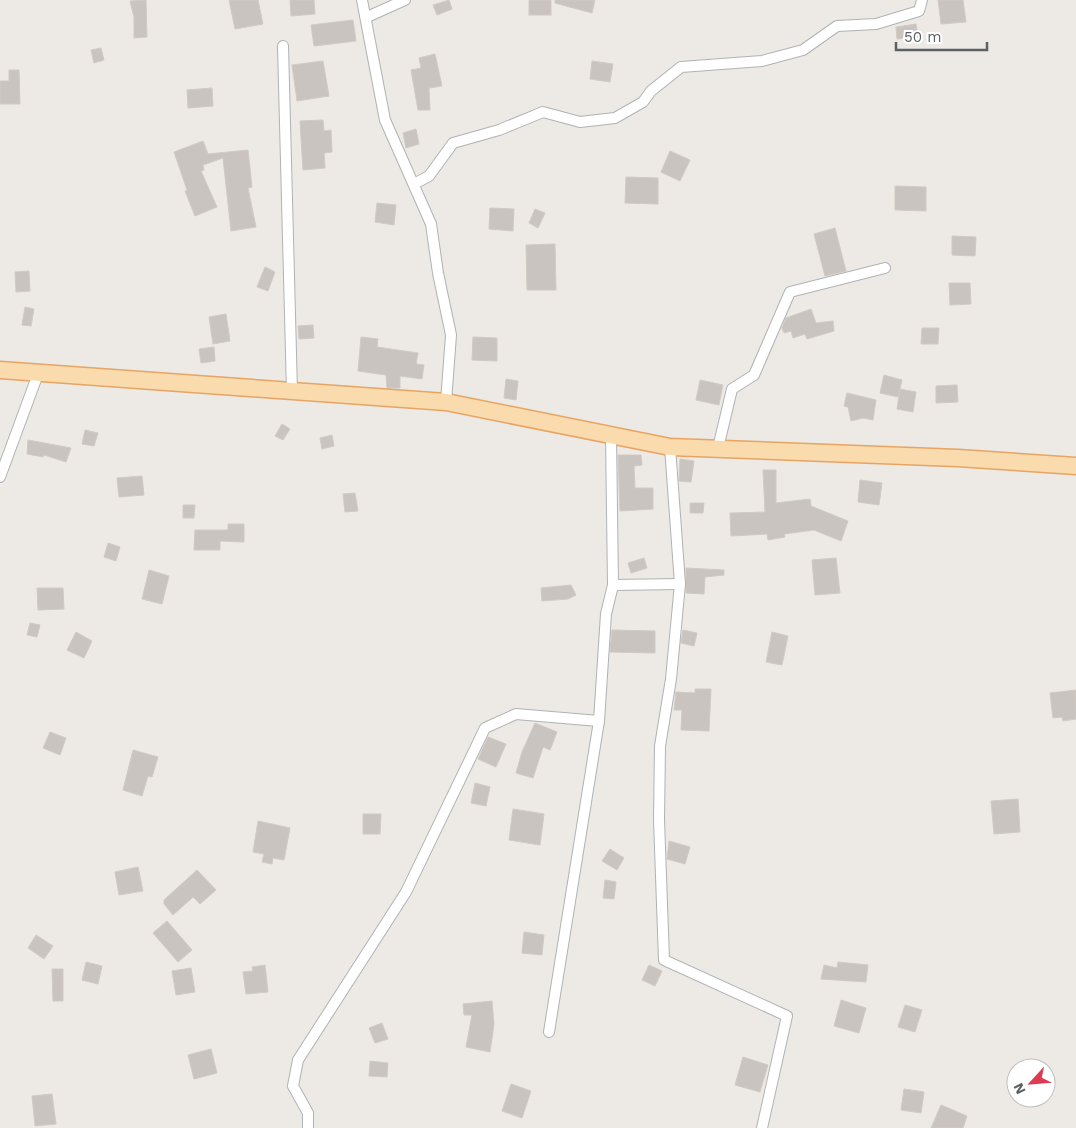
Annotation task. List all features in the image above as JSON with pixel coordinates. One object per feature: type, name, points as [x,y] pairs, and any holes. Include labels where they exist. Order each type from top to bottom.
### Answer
[{"type":"main road","points":[[0,370],[446,402],[670,446],[958,458],[1076,466]]},
{"type":"street","points":[[362,0],[385,120],[431,224],[438,274],[451,335],[446,402]]},
{"type":"street","points":[[366,18],[404,0]]},
{"type":"street","points":[[414,184],[429,176],[453,143],[499,130],[543,112],[580,122],[615,118],[643,102],[651,91],[681,67],[762,61],[802,50],[837,26],[876,24],[910,15],[919,10],[922,0]]},
{"type":"street","points":[[284,46],[292,392]]},
{"type":"street","points":[[718,448],[732,389],[754,374],[790,292],[885,268]]},
{"type":"street","points":[[0,477],[38,374]]},
{"type":"street","points":[[549,1032],[599,721],[606,614],[612,585],[611,435]]},
{"type":"street","points":[[670,446],[680,584],[671,679],[660,746],[659,820],[664,960],[787,1016],[762,1128]]},
{"type":"street","points":[[612,585],[680,584]]},
{"type":"street","points":[[308,1128],[308,1113],[293,1086],[298,1060],[406,892],[485,728],[516,714],[599,721]]},
{"type":"building","points":[[146,0],[147,37],[134,38],[134,17],[130,1]]},
{"type":"building","points":[[229,0],[258,0],[263,24],[235,29]]},
{"type":"building","points":[[290,0],[314,0],[315,14],[291,16]]},
{"type":"building","points":[[449,0],[452,9],[437,15],[433,5]]},
{"type":"building","points":[[529,0],[551,0],[551,15],[529,15]]},
{"type":"building","points":[[555,0],[595,0],[592,13],[555,3]]},
{"type":"building","points":[[938,0],[963,0],[966,22],[941,24]]},
{"type":"building","points":[[353,20],[356,41],[314,46],[311,25]]},
{"type":"building","points":[[916,24],[918,37],[897,39],[896,27]]},
{"type":"building","points":[[101,48],[104,60],[94,63],[91,50]]},
{"type":"building","points":[[435,54],[442,86],[429,88],[430,110],[418,110],[411,70],[421,68],[419,58]]},
{"type":"building","points":[[323,61],[329,96],[297,101],[292,65]]},
{"type":"building","points":[[592,61],[613,64],[610,82],[590,79]]},
{"type":"building","points":[[9,70],[19,70],[20,104],[0,104],[0,81],[9,81]]},
{"type":"building","points":[[212,88],[213,106],[188,108],[187,90]]},
{"type":"building","points":[[323,120],[324,131],[331,130],[332,152],[324,153],[325,168],[303,170],[300,121]]},
{"type":"building","points":[[416,129],[419,144],[406,148],[403,133]]},
{"type":"building","points":[[203,141],[208,154],[248,150],[252,187],[248,188],[256,227],[231,231],[223,158],[203,165],[204,170],[201,171],[217,207],[195,216],[185,191],[187,190],[174,152]]},
{"type":"building","points":[[670,151],[690,160],[680,181],[661,172]]},
{"type":"building","points":[[626,177],[658,178],[658,204],[625,203]]},
{"type":"building","points":[[895,186],[926,187],[926,211],[895,210]]},
{"type":"building","points":[[377,203],[396,205],[394,225],[375,222]]},
{"type":"building","points":[[490,208],[514,209],[513,231],[489,229]]},
{"type":"building","points":[[535,209],[545,213],[538,228],[529,223]]},
{"type":"building","points":[[835,228],[846,271],[825,276],[814,234]]},
{"type":"building","points":[[952,236],[976,237],[975,256],[952,255]]},
{"type":"building","points":[[555,244],[556,290],[527,290],[526,245]]},
{"type":"building","points":[[265,267],[275,272],[268,291],[257,287]]},
{"type":"building","points":[[29,271],[30,291],[16,292],[15,272]]},
{"type":"building","points":[[949,283],[970,283],[971,304],[950,305]]},
{"type":"building","points":[[25,307],[34,309],[31,326],[22,325]]},
{"type":"building","points":[[811,309],[816,323],[833,321],[834,331],[807,339],[805,334],[793,338],[791,331],[784,333],[782,328],[786,318]]},
{"type":"building","points":[[226,314],[230,341],[213,344],[209,317]]},
{"type":"building","points":[[313,325],[314,338],[299,339],[298,326]]},
{"type":"building","points":[[922,328],[939,328],[938,344],[921,344]]},
{"type":"building","points":[[361,337],[378,339],[377,347],[418,353],[416,364],[424,365],[422,379],[400,376],[400,388],[387,388],[386,375],[358,371]]},
{"type":"building","points":[[473,337],[497,338],[497,361],[472,360]]},
{"type":"building","points":[[214,347],[215,361],[201,363],[199,349]]},
{"type":"building","points":[[884,375],[902,380],[898,397],[880,393]]},
{"type":"building","points":[[506,379],[518,381],[516,400],[504,398]]},
{"type":"building","points":[[700,380],[723,385],[719,405],[696,400]]},
{"type":"building","points":[[957,385],[958,402],[936,403],[936,386]]},
{"type":"building","points":[[900,389],[916,392],[913,412],[897,409]]},
{"type":"building","points":[[847,393],[876,400],[873,420],[863,418],[851,421],[848,407],[844,406]]},
{"type":"building","points":[[282,424],[290,429],[283,440],[275,436]]},
{"type":"building","points":[[85,430],[98,433],[94,446],[82,444]]},
{"type":"building","points":[[332,435],[334,446],[322,449],[320,438]]},
{"type":"building","points":[[28,440],[71,448],[66,462],[44,455],[43,457],[27,454]]},
{"type":"building","points":[[618,455],[641,455],[642,465],[634,466],[635,488],[653,488],[653,509],[620,511]]},
{"type":"building","points":[[680,459],[694,461],[691,482],[679,481]]},
{"type":"building","points":[[763,470],[776,470],[776,503],[810,499],[811,506],[848,521],[841,541],[814,530],[784,534],[785,537],[768,540],[767,534],[731,536],[730,513],[765,512]]},
{"type":"building","points":[[142,476],[144,495],[119,497],[117,478]]},
{"type":"building","points":[[860,480],[882,483],[879,505],[858,502]]},
{"type":"building","points":[[355,493],[358,511],[345,512],[343,494]]},
{"type":"building","points":[[690,503],[704,503],[703,513],[690,513]]},
{"type":"building","points":[[183,505],[195,505],[194,518],[183,518]]},
{"type":"building","points":[[228,524],[244,524],[244,542],[220,541],[220,550],[194,550],[195,530],[228,530]]},
{"type":"building","points":[[108,543],[120,547],[116,561],[104,557]]},
{"type":"building","points":[[644,558],[647,568],[631,573],[628,563]]},
{"type":"building","points":[[836,558],[840,593],[815,595],[812,560]]},
{"type":"building","points":[[686,568],[724,570],[724,575],[705,577],[704,594],[686,593]]},
{"type":"building","points":[[149,570],[169,576],[162,604],[142,599]]},
{"type":"building","points":[[571,585],[576,595],[568,599],[542,601],[541,588]]},
{"type":"building","points":[[37,588],[63,588],[64,609],[38,610]]},
{"type":"building","points":[[30,623],[40,625],[37,637],[27,635]]},
{"type":"building","points":[[612,630],[655,631],[655,653],[610,652]]},
{"type":"building","points":[[683,630],[697,633],[694,646],[681,643]]},
{"type":"building","points":[[76,632],[92,641],[84,658],[67,650]]},
{"type":"building","points":[[772,632],[788,636],[782,665],[766,662]]},
{"type":"building","points":[[695,689],[711,689],[709,731],[681,730],[682,710],[674,710],[676,692],[695,693]]},
{"type":"building","points":[[1076,690],[1076,719],[1063,721],[1062,717],[1053,718],[1050,693]]},
{"type":"building","points":[[535,723],[557,732],[550,750],[543,747],[533,778],[516,773],[522,752]]},
{"type":"building","points":[[50,732],[66,738],[60,755],[43,748]]},
{"type":"building","points":[[488,737],[506,744],[496,767],[478,759]]},
{"type":"building","points":[[133,750],[158,757],[152,777],[148,776],[142,796],[123,790]]},
{"type":"building","points":[[475,783],[490,787],[486,806],[471,803]]},
{"type":"building","points":[[1018,799],[1020,832],[994,834],[991,801]]},
{"type":"building","points":[[513,809],[544,814],[540,845],[509,840]]},
{"type":"building","points":[[363,814],[381,814],[380,834],[363,834]]},
{"type":"building","points":[[258,821],[290,828],[284,860],[273,858],[272,864],[262,862],[264,854],[253,852]]},
{"type":"building","points":[[669,841],[690,847],[685,864],[667,859]]},
{"type":"building","points":[[610,849],[624,858],[617,870],[602,861]]},
{"type":"building","points":[[138,867],[143,891],[119,895],[115,872]]},
{"type":"building","points":[[197,870],[216,890],[200,904],[193,897],[173,915],[164,904],[164,900]]},
{"type":"building","points":[[605,880],[616,882],[614,899],[603,898]]},
{"type":"building","points":[[167,921],[192,950],[178,962],[153,933]]},
{"type":"building","points":[[524,932],[544,935],[542,955],[522,953]]},
{"type":"building","points":[[36,935],[53,946],[44,959],[28,948]]},
{"type":"building","points":[[86,962],[102,966],[98,984],[82,980]]},
{"type":"building","points":[[838,962],[868,965],[866,982],[821,979],[824,965],[837,968]]},
{"type":"building","points":[[265,965],[268,992],[246,994],[243,972],[253,971],[252,967]]},
{"type":"building","points":[[649,965],[662,971],[655,986],[642,980]]},
{"type":"building","points":[[191,968],[195,992],[176,995],[172,971]]},
{"type":"building","points":[[52,969],[63,969],[63,1001],[53,1001]]},
{"type":"building","points":[[841,1000],[866,1008],[859,1033],[834,1026]]},
{"type":"building","points":[[492,1001],[494,1024],[490,1052],[466,1047],[472,1015],[464,1015],[463,1004]]},
{"type":"building","points":[[905,1005],[922,1010],[915,1032],[898,1027]]},
{"type":"building","points":[[382,1023],[388,1039],[375,1043],[369,1028]]},
{"type":"building","points":[[211,1049],[217,1073],[194,1079],[188,1055]]},
{"type":"building","points":[[743,1057],[768,1065],[760,1092],[735,1085]]},
{"type":"building","points":[[370,1061],[388,1063],[387,1077],[369,1076]]},
{"type":"building","points":[[511,1084],[531,1091],[522,1118],[502,1111]]},
{"type":"building","points":[[904,1089],[924,1092],[921,1113],[901,1110]]},
{"type":"building","points":[[52,1094],[56,1124],[35,1126],[32,1096]]},
{"type":"building","points":[[941,1105],[967,1116],[963,1128],[931,1128]]}]
